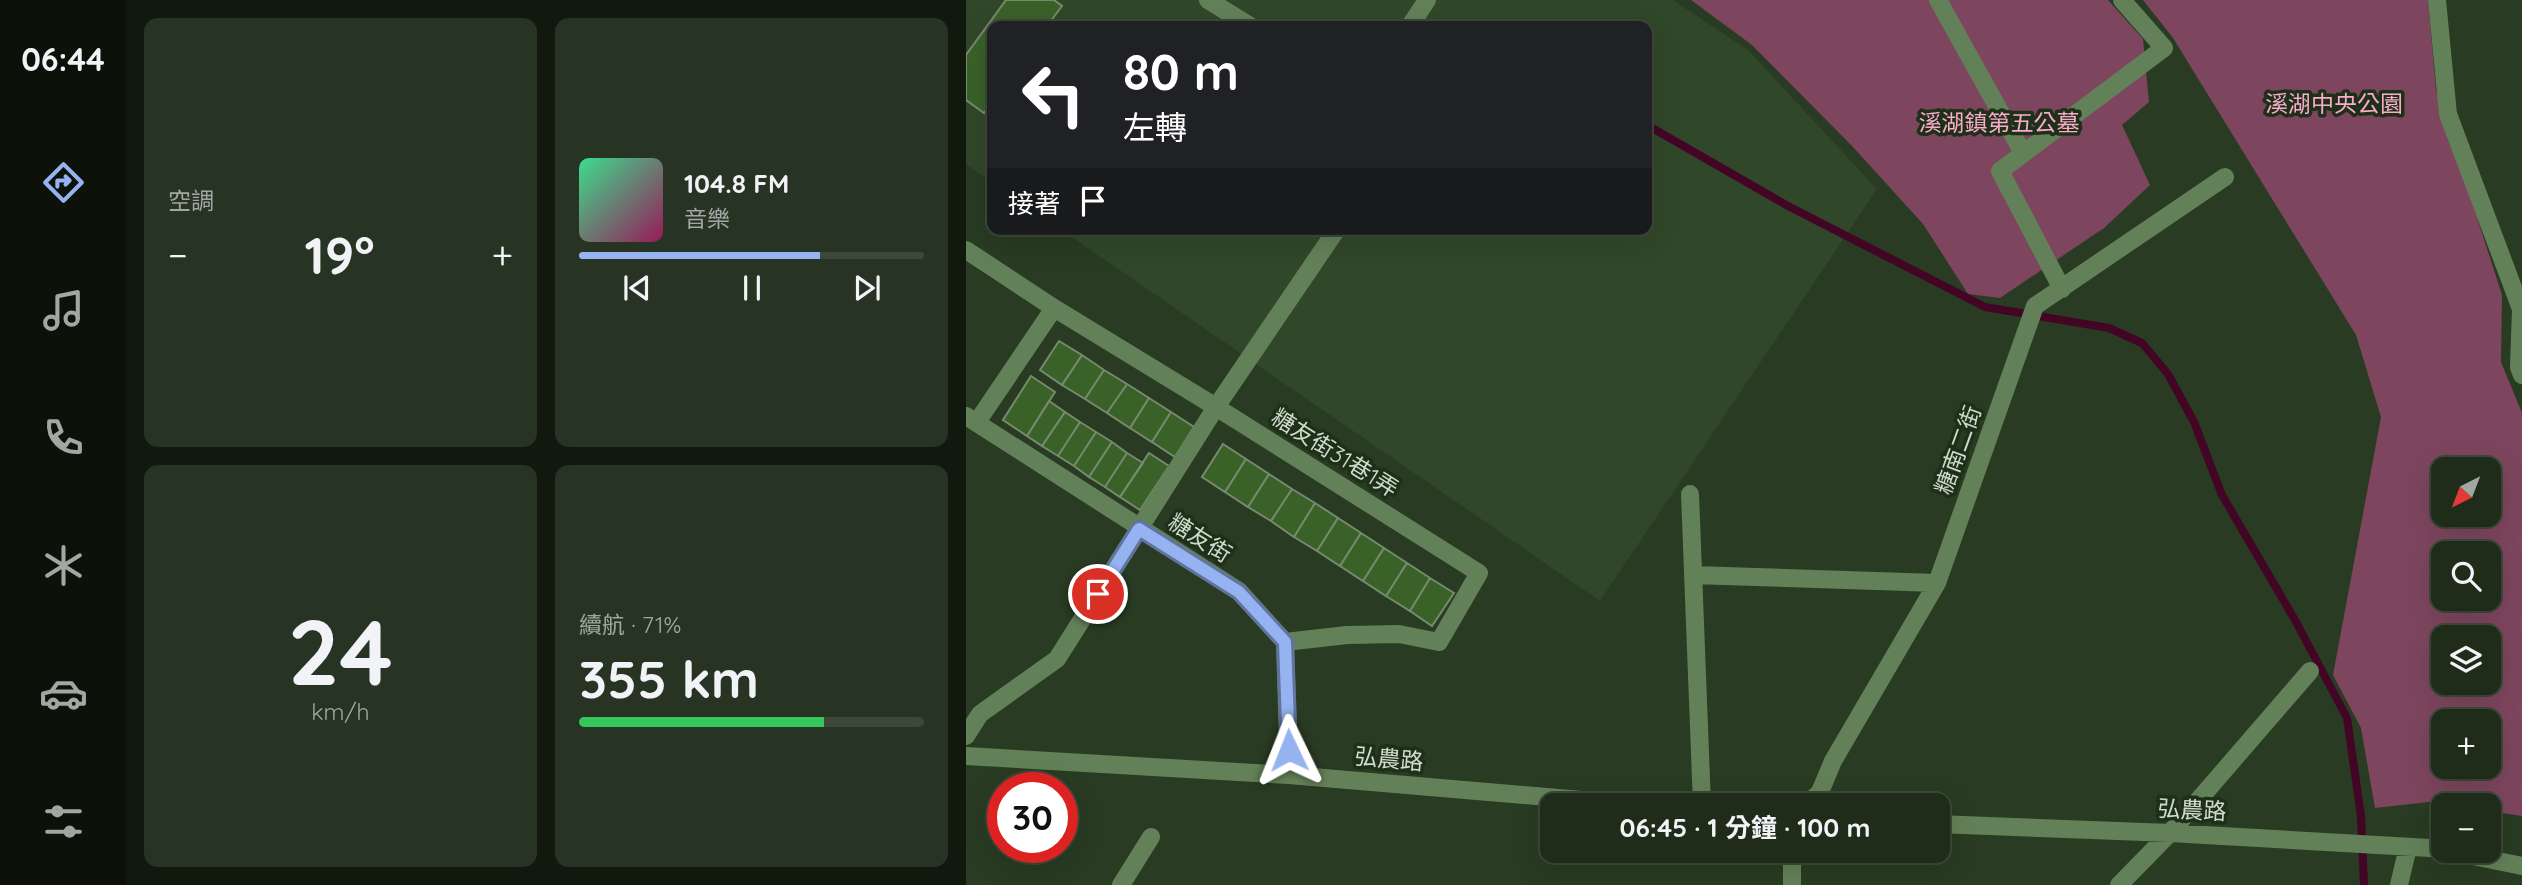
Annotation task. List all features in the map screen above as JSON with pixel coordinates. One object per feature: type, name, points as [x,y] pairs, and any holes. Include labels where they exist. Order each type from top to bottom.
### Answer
[{"type":"street","points":[[1208,0],[1242,21]]},
{"type":"street","points":[[1413,21],[1427,0]]},
{"type":"street","points":[[1938,0],[2024,153]]},
{"type":"street","points":[[2062,289],[2000,171],[2164,48],[2122,0]]},
{"type":"street","points":[[2437,0],[2448,114],[2521,309],[2519,367],[2522,375]]},
{"type":"street","name":"糖南二街","points":[[1819,793],[1833,761],[1937,583],[2035,306],[2225,177]]},
{"type":"street","points":[[966,736],[980,714],[1057,659],[1216,407],[1333,235]]},
{"type":"street","name":"糖友街31巷1弄","points":[[966,250],[1054,308],[1479,573],[1439,642],[1399,634],[1348,635],[1285,642]]},
{"type":"street","points":[[971,419],[1054,308]]},
{"type":"street","name":"糖友街","points":[[971,419],[1239,592],[1285,642]]},
{"type":"street","points":[[1690,494],[1702,793]]},
{"type":"street","points":[[1693,575],[1937,583]]},
{"type":"street","points":[[1285,642],[1289,775]]},
{"type":"street","points":[[2119,885],[2170,833],[2310,671]]},
{"type":"street","name":"弘農路","points":[[966,757],[1289,775],[1540,796]]},
{"type":"street","name":"弘農路","points":[[1950,825],[2170,833],[2431,849]]},
{"type":"street","points":[[1121,885],[1151,837]]},
{"type":"street","points":[[2399,885],[2408,847]]},
{"type":"street","name":"弘農路","points":[[2501,862],[2522,866]]},
{"type":"street","points":[[1789,881],[1791,863]]},
{"type":"shaded area","points":[[966,0],[1673,0],[1748,50],[1877,189],[1600,601],[1069,235],[1652,235],[1652,21],[987,21],[987,179],[966,164]]},
{"type":"green space","name":"溪湖鎮第五公墓","points":[[1691,0],[2108,0],[2143,39],[2149,102],[2122,125],[2150,185],[2104,228],[2000,298],[1968,294],[1923,224],[1852,146],[1752,45]]},
{"type":"green space","name":"溪湖中央公園","points":[[2143,0],[2428,0],[2436,90],[2502,295],[2501,362],[2522,413],[2522,816],[2501,813],[2501,793],[2431,793],[2431,802],[2375,808],[2361,728],[2333,675],[2381,417],[2356,335],[2173,38]]},
{"type":"building","points":[[1006,0],[1054,0],[1062,6],[1051,21],[991,21]]},
{"type":"building","points":[[987,26],[987,109],[984,113],[966,100],[966,55]]},
{"type":"building","points":[[1059,341],[1082,355],[1062,385],[1040,370]]},
{"type":"building","points":[[1082,355],[1104,370],[1085,399],[1062,385]]},
{"type":"building","points":[[1104,370],[1127,384],[1107,413],[1085,399]]},
{"type":"building","points":[[1031,376],[1055,392],[1027,436],[1003,420]]},
{"type":"building","points":[[1127,384],[1149,398],[1130,428],[1107,413]]},
{"type":"building","points":[[1149,398],[1171,412],[1152,442],[1130,428]]},
{"type":"building","points":[[1049,401],[1065,412],[1042,446],[1027,436]]},
{"type":"building","points":[[1065,412],[1080,422],[1058,456],[1042,446]]},
{"type":"building","points":[[1171,412],[1194,427],[1175,457],[1152,442]]},
{"type":"building","points":[[1080,422],[1096,432],[1074,466],[1058,456]]},
{"type":"building","points":[[1096,432],[1112,442],[1089,477],[1074,466]]},
{"type":"building","points":[[1112,442],[1127,453],[1105,487],[1089,477]]},
{"type":"building","points":[[1223,444],[1246,459],[1225,492],[1202,477]]},
{"type":"building","points":[[1127,453],[1143,463],[1120,497],[1105,487]]},
{"type":"building","points":[[1149,453],[1169,466],[1140,510],[1120,497]]},
{"type":"building","points":[[1246,459],[1269,474],[1248,507],[1225,492]]},
{"type":"building","points":[[1269,474],[1292,489],[1271,521],[1248,507]]},
{"type":"building","points":[[1292,489],[1315,503],[1294,537],[1271,521]]},
{"type":"building","points":[[1315,503],[1338,518],[1317,551],[1294,537]]},
{"type":"building","points":[[1338,518],[1361,533],[1340,566],[1317,551]]},
{"type":"building","points":[[1361,533],[1384,548],[1363,581],[1340,566]]},
{"type":"building","points":[[1384,548],[1407,563],[1386,596],[1363,581]]},
{"type":"building","points":[[1407,563],[1430,578],[1410,611],[1386,596]]},
{"type":"building","points":[[1430,578],[1454,593],[1432,626],[1410,611]]},
{"type":"waterway","points":[[1652,128],[1788,206],[1985,307],[2109,328],[2142,343],[2168,374],[2194,422],[2222,495],[2295,620],[2347,718],[2361,816],[2364,885]]},
{"type":"route","points":[[1098,594],[1139,529],[1239,592],[1285,642],[1289,750]]}]
